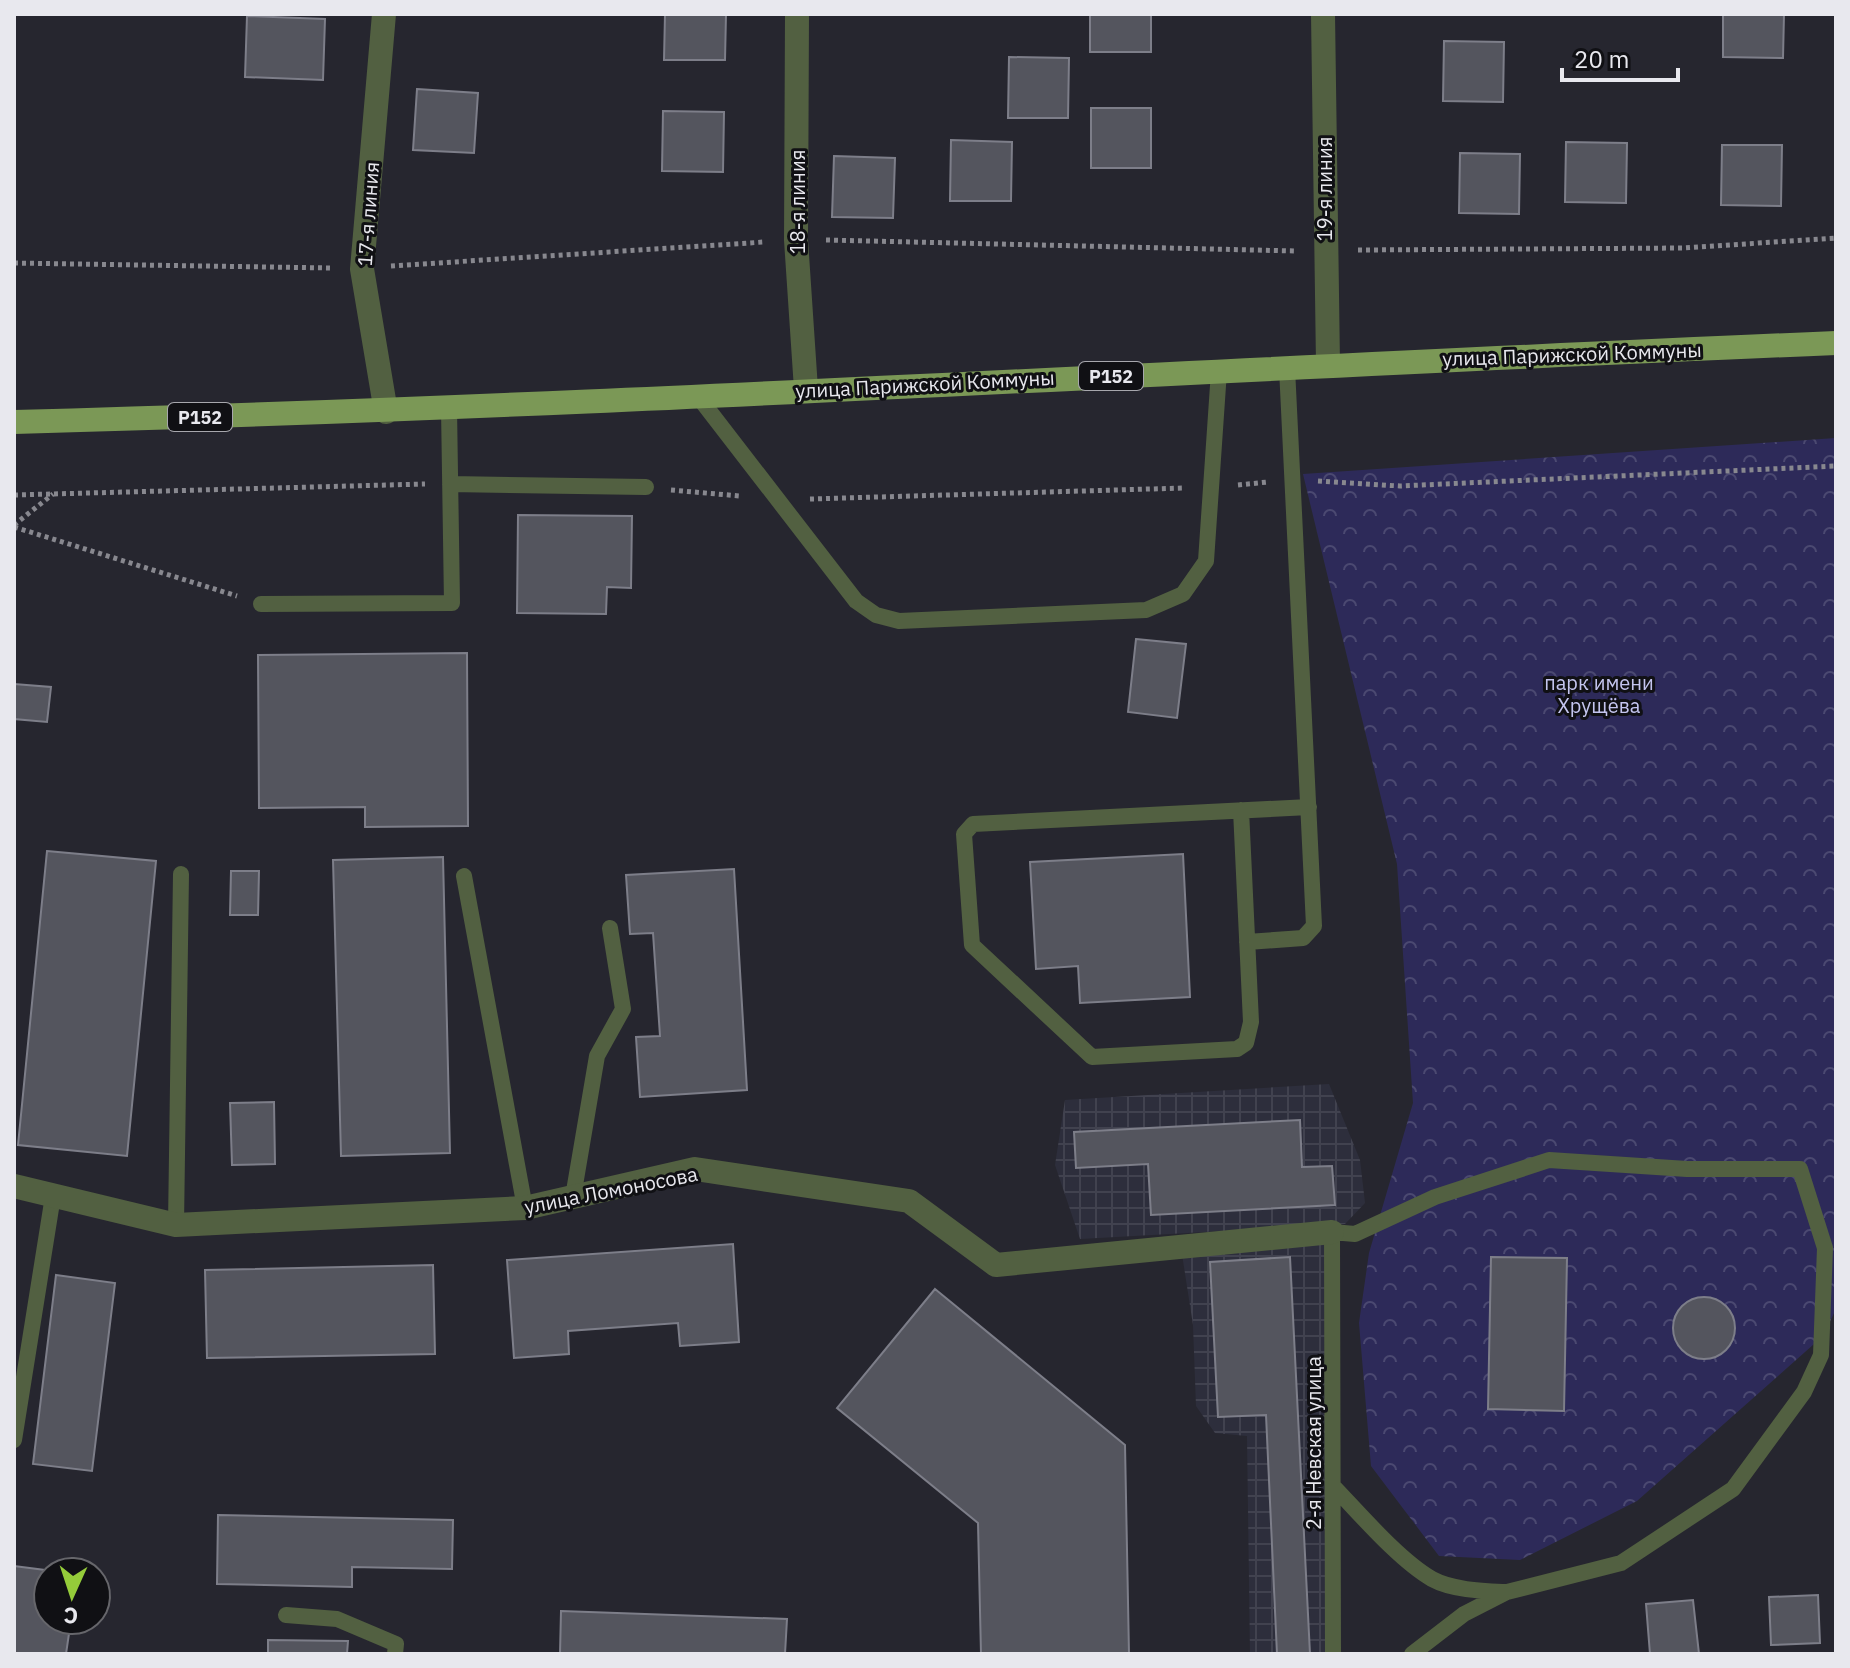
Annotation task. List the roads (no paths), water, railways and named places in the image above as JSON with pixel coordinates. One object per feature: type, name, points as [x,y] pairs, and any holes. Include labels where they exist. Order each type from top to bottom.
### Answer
[{"type":"main road","name":"улица Парижской Коммуны","points":[[14,422],[386,412],[1328,364],[1836,343]]},
{"type":"street","name":"17-я линия","points":[[384,14],[362,269],[386,412]]},
{"type":"street","name":"18-я линия","points":[[797,14],[796,240],[806,389]]},
{"type":"street","name":"19-я линия","points":[[1323,14],[1328,364]]},
{"type":"street","name":"улица Ломоносова","points":[[14,1186],[176,1225],[525,1208],[695,1169],[909,1201],[996,1265],[1332,1232]]},
{"type":"lane","points":[[1247,942],[1303,938],[1314,926],[1287,368]]},
{"type":"lane","points":[[697,395],[856,601],[876,615],[899,621],[1146,610],[1165,604],[1189,587],[1206,561],[1219,371]]},
{"type":"lane","points":[[261,604],[452,603],[449,408]]},
{"type":"lane","points":[[450,484],[646,487]]},
{"type":"lane","points":[[1241,810],[1251,1022],[1246,1043],[1226,1051],[1097,1058],[1086,1054],[976,951],[969,936],[964,834],[973,824],[1241,810],[1309,807]]},
{"type":"lane","points":[[176,1225],[181,874]]},
{"type":"lane","points":[[464,876],[525,1208]]},
{"type":"lane","points":[[573,1197],[597,1056],[623,1009],[610,928]]},
{"type":"lane","points":[[1332,1232],[1355,1234],[1435,1197],[1549,1160],[1687,1169],[1800,1169],[1825,1248],[1821,1355],[1804,1392],[1733,1489],[1621,1563],[1507,1592],[1464,1614],[1412,1654]]},
{"type":"lane","points":[[14,1440],[53,1196]]},
{"type":"lane","name":"2-я Невская улица","points":[[1332,1232],[1333,1654]]},
{"type":"lane","points":[[1333,1486],[1381,1535],[1433,1580],[1477,1590],[1507,1592]]},
{"type":"lane","points":[[286,1615],[337,1619],[396,1644],[395,1654]]},
{"type":"park label","name":"парк имени Хрущёва","points":[[1599,694]]}]
